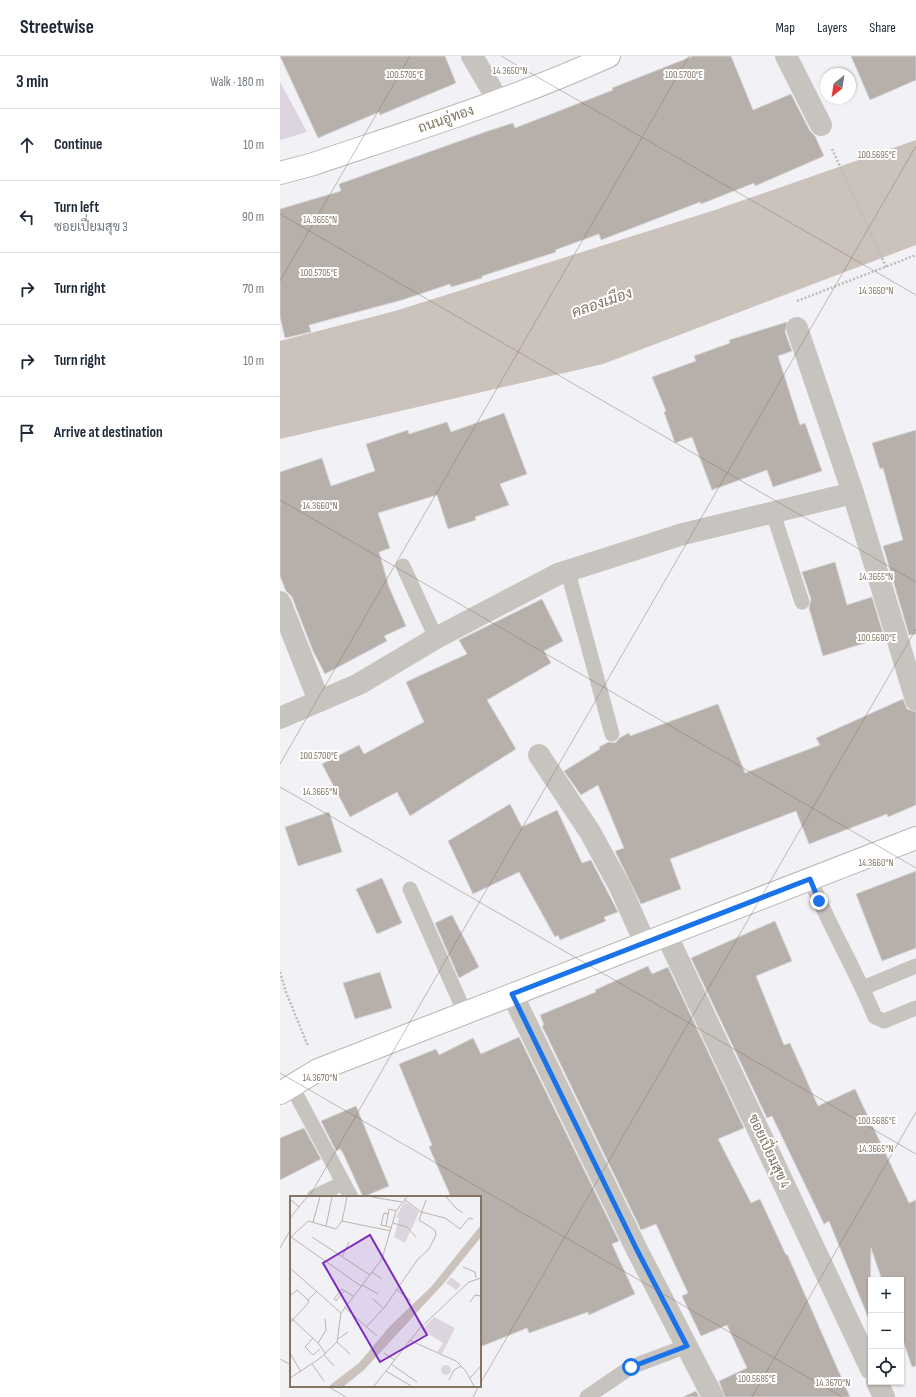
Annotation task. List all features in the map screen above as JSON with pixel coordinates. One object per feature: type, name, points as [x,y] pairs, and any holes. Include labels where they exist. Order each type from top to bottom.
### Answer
[{"type":"main road","name":"ถนนอู่ทอง","points":[[280,173],[310,165],[498,102],[557,79],[609,56]]},
{"type":"main road","points":[[286,1089],[318,1070],[916,838]]},
{"type":"street","points":[[472,56],[498,102]]},
{"type":"street","points":[[786,56],[821,125]]},
{"type":"street","points":[[797,328],[853,493],[916,700]]},
{"type":"street","points":[[280,718],[359,684],[436,638],[558,574],[684,534],[853,493]]},
{"type":"street","points":[[280,602],[319,701]]},
{"type":"street","points":[[539,755],[590,832],[620,887],[645,943]]},
{"type":"street","name":"ซอยเปี่ยมสุข 4","points":[[666,934],[868,1363]]},
{"type":"street","points":[[512,994],[637,1250],[713,1397]]},
{"type":"street","points":[[878,1385],[884,1397]]},
{"type":"lane","points":[[773,513],[802,602]]},
{"type":"lane","points":[[403,566],[436,638]]},
{"type":"lane","points":[[568,572],[612,734]]},
{"type":"lane","points":[[810,879],[819,901],[863,988],[875,1017],[884,1021],[916,1008]]},
{"type":"lane","points":[[410,889],[465,1013]]},
{"type":"lane","points":[[863,988],[916,966]]},
{"type":"lane","points":[[286,1089],[350,1196]]},
{"type":"lane","points":[[316,1196],[343,1183]]},
{"type":"lane","points":[[587,1397],[631,1367],[687,1346]]},
{"type":"path","points":[[821,125],[886,267]]},
{"type":"path","points":[[797,328],[788,304],[916,255]]},
{"type":"path","points":[[280,972],[286,992],[318,1070]]},
{"type":"shaded area","points":[[280,82],[307,132],[280,140]]},
{"type":"water","name":"คลองเมือง","points":[[916,140],[916,245],[603,364],[280,439],[280,341],[395,311],[715,210]]},
{"type":"building","points":[[280,56],[445,56],[456,83],[380,115],[379,112],[318,138]]},
{"type":"building","points":[[693,56],[731,56],[753,110],[791,94],[810,131],[815,136],[824,156],[755,186],[754,183],[601,240],[599,234],[555,250],[556,252],[482,276],[482,278],[451,287],[450,284],[402,300],[309,325],[311,332],[285,338],[280,317],[280,209],[341,191],[339,184],[488,131],[513,123],[515,128],[613,90],[612,88]]},
{"type":"building","points":[[851,56],[916,56],[916,80],[870,100]]},
{"type":"building","points":[[787,322],[785,332],[792,351],[778,356],[800,425],[805,423],[822,471],[773,487],[767,470],[712,490],[692,437],[675,443],[664,412],[666,411],[652,377],[696,361],[694,356],[730,343],[729,340]]},
{"type":"building","points":[[504,413],[527,474],[500,484],[509,505],[475,517],[476,520],[448,529],[437,495],[378,513],[390,548],[379,552],[389,587],[406,626],[384,636],[387,641],[325,674],[313,651],[292,597],[286,591],[280,576],[280,472],[322,458],[331,486],[375,471],[366,444],[408,430],[409,434],[447,422],[451,432]]},
{"type":"building","points":[[916,430],[916,634],[909,635],[883,546],[903,540],[883,468],[880,469],[872,443]]},
{"type":"building","points":[[835,562],[847,605],[872,597],[884,637],[823,656],[809,608],[811,599],[802,572]]},
{"type":"building","points":[[542,599],[563,641],[544,651],[551,663],[487,700],[516,749],[410,816],[397,792],[350,817],[322,764],[359,745],[364,754],[424,722],[406,682],[467,654],[459,640]]},
{"type":"building","points":[[903,699],[907,709],[916,712],[916,805],[888,817],[887,814],[809,844],[796,811],[670,859],[681,889],[641,904],[615,851],[624,848],[598,785],[581,795],[564,771],[600,749],[599,747],[609,742],[615,743],[621,737],[629,733],[630,736],[718,704],[745,773],[820,745],[816,738]]},
{"type":"building","points":[[510,804],[522,827],[557,810],[582,863],[591,860],[618,912],[604,917],[606,921],[560,940],[558,935],[555,937],[519,872],[473,894],[448,841]]},
{"type":"building","points":[[329,812],[342,852],[298,866],[285,827]]},
{"type":"building","points":[[916,871],[916,948],[882,961],[856,894]]},
{"type":"building","points":[[382,878],[402,923],[377,934],[356,889]]},
{"type":"building","points":[[452,915],[479,967],[459,978],[435,923]]},
{"type":"building","points":[[775,921],[792,961],[756,976],[784,1045],[790,1043],[818,1106],[855,1089],[909,1203],[916,1200],[916,1366],[912,1367],[904,1343],[904,1277],[881,1277],[871,1248],[871,1277],[868,1277],[868,1317],[829,1221],[824,1224],[772,1116],[767,1118],[691,958]]},
{"type":"building","points":[[648,966],[652,974],[668,967],[744,1128],[718,1139],[751,1203],[760,1199],[786,1255],[787,1254],[850,1397],[725,1397],[719,1381],[747,1368],[727,1325],[701,1336],[682,1296],[688,1293],[656,1224],[641,1230],[542,1026],[544,1025],[540,1015],[596,992],[595,990]]},
{"type":"building","points":[[380,972],[392,1008],[355,1019],[343,983]]},
{"type":"building","points":[[519,1037],[619,1241],[612,1244],[635,1294],[589,1315],[588,1312],[529,1333],[527,1328],[481,1347],[481,1196],[451,1196],[429,1147],[432,1145],[399,1064],[436,1049],[439,1055],[473,1038],[481,1054]]},
{"type":"building","points":[[356,1106],[389,1186],[363,1196],[343,1153],[340,1149],[336,1151],[321,1121]]},
{"type":"building","points":[[304,1128],[321,1159],[280,1180],[280,1138]]},
{"type":"building","points":[[696,1391],[699,1397],[683,1397]]},
{"type":"route","points":[[631,1367],[687,1346],[637,1250],[512,994],[810,879],[819,901]]}]
